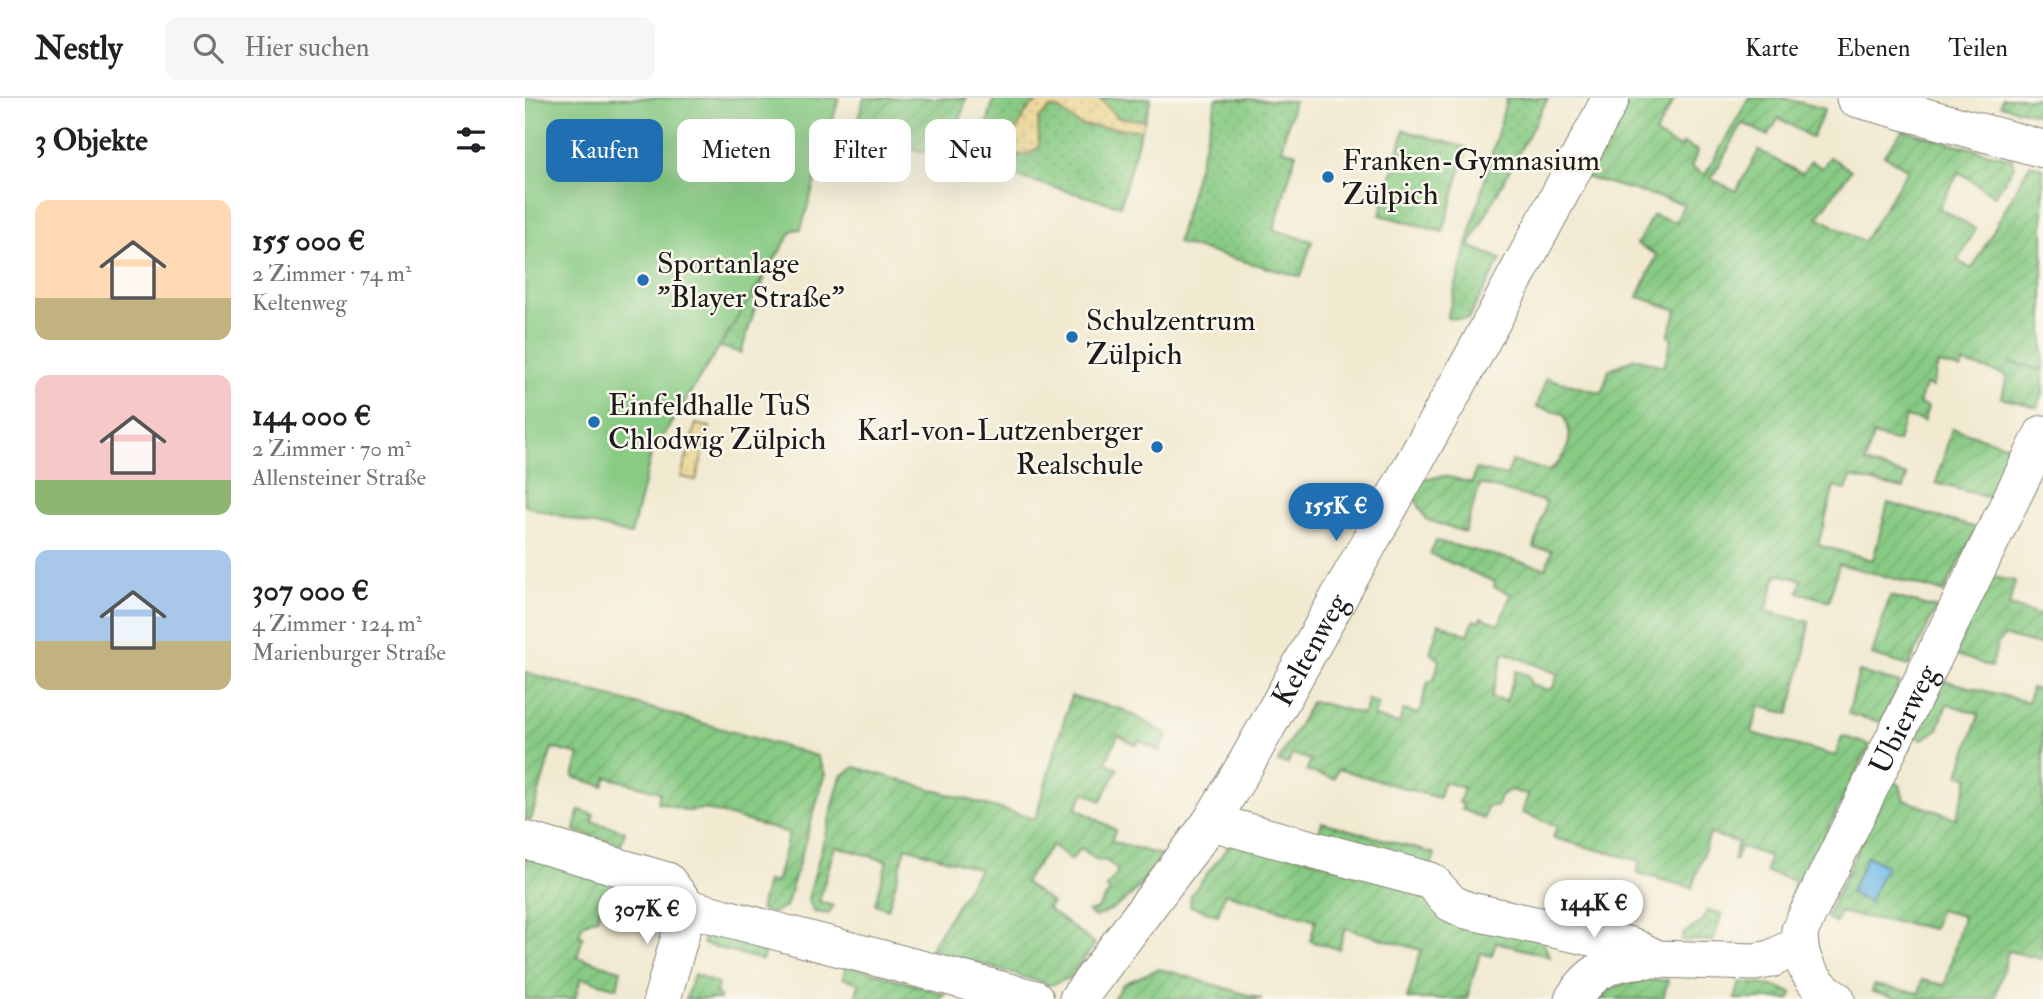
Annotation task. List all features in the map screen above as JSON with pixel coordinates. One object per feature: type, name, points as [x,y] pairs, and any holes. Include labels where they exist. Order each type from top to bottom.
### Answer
[{"type":"street","name":"Keltenweg","points":[[1078,999],[1210,822],[1475,353],[1611,98]]},
{"type":"street","points":[[1855,98],[2043,149]]},
{"type":"street","name":"Ubierweg","points":[[1798,945],[1804,921],[2043,434]]},
{"type":"street","points":[[1210,822],[1431,881],[1451,903],[1466,910],[1631,946],[1657,958]]},
{"type":"street","points":[[525,840],[667,881],[688,908],[1035,999]]},
{"type":"street","points":[[662,999],[688,908]]},
{"type":"street","points":[[1573,999],[1584,981],[1597,970],[1615,962],[1657,958],[1754,962],[1771,958],[1798,945],[1813,978],[1836,999]]},
{"type":"green space","name":"Sportanlage \"Blayer Straße\"","points":[[525,98],[839,98],[833,119],[809,119],[809,182],[815,182],[801,229],[793,230],[651,455],[631,535],[525,506]]},
{"type":"green space","points":[[864,98],[966,98],[960,119],[925,119],[925,152],[911,149],[911,119],[858,119]]},
{"type":"green space","points":[[994,98],[1044,98],[1027,110],[1019,130],[1016,131],[1016,119],[989,119]]},
{"type":"green space","points":[[1099,98],[1151,98],[1145,120],[1118,118]]},
{"type":"green space","points":[[1217,98],[1294,101],[1281,149],[1296,153],[1274,230],[1312,241],[1301,277],[1177,243]]},
{"type":"green space","points":[[1507,98],[1548,98],[1469,246],[1501,259],[1468,319],[1447,318]]},
{"type":"green space","points":[[1628,98],[1675,98],[1655,134],[1680,148],[1683,143],[1698,151],[1691,167],[1705,175],[1749,98],[1783,98],[1825,109],[1812,138],[1779,118],[1768,136],[1743,123],[1711,179],[1736,191],[1759,150],[1802,174],[1811,161],[1822,168],[1830,157],[1851,170],[1818,217],[1863,242],[1908,170],[1884,155],[1903,130],[2012,159],[2014,167],[1995,196],[1959,172],[1939,208],[1976,229],[1958,261],[1972,269],[2030,164],[2043,168],[2043,370],[2009,362],[2043,371],[2043,394],[2037,407],[2002,398],[2007,375],[1963,363],[1961,369],[1938,364],[1932,387],[1925,385],[1919,404],[1928,407],[1924,421],[1905,417],[1898,442],[1873,435],[1865,463],[1907,476],[1904,489],[1851,477],[1846,490],[1834,487],[1818,545],[1873,560],[1888,503],[1977,528],[1944,592],[1839,564],[1829,601],[1798,592],[1802,580],[1777,574],[1766,611],[1809,622],[1804,657],[1789,714],[1759,706],[1752,733],[1836,756],[1842,736],[1870,745],[1787,911],[1795,881],[1766,872],[1769,856],[1740,847],[1736,860],[1733,860],[1738,842],[1710,834],[1692,888],[1637,873],[1640,861],[1553,838],[1557,826],[1522,813],[1528,795],[1510,790],[1500,796],[1497,806],[1487,806],[1484,819],[1462,809],[1463,805],[1459,803],[1464,788],[1443,782],[1439,798],[1338,769],[1334,779],[1306,771],[1311,760],[1292,754],[1288,764],[1278,762],[1312,701],[1363,714],[1367,700],[1378,703],[1374,717],[1399,724],[1403,710],[1419,714],[1428,682],[1434,680],[1439,660],[1430,653],[1439,623],[1468,635],[1474,620],[1479,622],[1481,617],[1499,624],[1511,594],[1494,587],[1495,582],[1430,554],[1436,541],[1546,568],[1552,550],[1534,548],[1546,502],[1480,484],[1465,532],[1427,520],[1412,494],[1419,479],[1445,476],[1472,483],[1476,469],[1507,476],[1512,461],[1549,471],[1566,452],[1569,431],[1564,414],[1537,407],[1546,378],[1602,393],[1609,370],[1635,358],[1664,366],[1672,338],[1668,336],[1677,310],[1638,297],[1657,255],[1637,244],[1653,215],[1676,222],[1684,204],[1585,177]],"holes":[[[1504,652],[1558,674],[1553,688],[1545,690],[1531,684],[1528,675],[1516,671],[1506,701],[1491,698]]]},
{"type":"green space","points":[[2002,98],[2043,98],[2043,113],[2039,115],[2000,105]]},
{"type":"green space","points":[[1050,108],[1058,109],[1080,125],[1141,130],[1120,206],[1016,177],[1016,154],[1038,128],[1038,119]]},
{"type":"green space","points":[[1404,130],[1467,148],[1443,232],[1380,215]]},
{"type":"green space","points":[[769,263],[741,353],[705,342]]},
{"type":"green space","points":[[1952,428],[2015,448],[1990,498],[1936,483]]},
{"type":"green space","points":[[1991,577],[2015,581],[2009,606],[2043,616],[2043,646],[2004,636],[1998,643],[1991,667],[1954,654]]},
{"type":"green space","points":[[1890,596],[1936,608],[1909,666],[1872,655]]},
{"type":"green space","points":[[525,672],[817,756],[825,774],[786,907],[772,913],[760,910],[767,881],[776,883],[789,833],[705,809],[688,811],[658,802],[660,792],[607,777],[603,786],[573,777],[579,755],[552,748],[531,820],[525,820]]},
{"type":"green space","points":[[1859,672],[1900,683],[1881,722],[1848,714]]},
{"type":"green space","points":[[1942,680],[2028,702],[2031,688],[2043,691],[2043,956],[2042,959],[2008,951],[1995,999],[1900,999],[1872,992],[1873,985],[1919,993],[1922,980],[1945,985],[1963,916],[1939,910],[1933,929],[1839,912],[1836,923],[1826,917],[1890,781],[1900,785],[1904,800],[1956,818],[1969,778],[1959,774],[1979,714],[1947,704],[1938,729],[1923,739],[1913,736]]},
{"type":"green space","points":[[1071,696],[1124,710],[1168,735],[1159,751],[1139,740],[1137,745],[1118,735],[1106,762],[1118,769],[1101,801],[1085,792],[1076,808],[1116,830],[1111,841],[1164,856],[1142,884],[1126,900],[1095,917],[1088,912],[1097,909],[1110,891],[1106,888],[1117,874],[1116,868],[1105,860],[1098,861],[1081,848],[1071,860],[1052,845],[1024,882],[1052,903],[1047,908],[1095,944],[1070,978],[1050,985],[930,949],[979,869],[906,847],[888,909],[875,904],[887,861],[835,846],[819,901],[833,906],[829,914],[814,912],[808,899],[841,776],[855,767],[1035,819]]},
{"type":"green space","points":[[579,810],[594,815],[593,822],[625,831],[621,845],[575,831]]},
{"type":"green space","points":[[1322,822],[1435,854],[1429,873],[1318,835]]},
{"type":"green space","points":[[1235,838],[1409,887],[1542,940],[1550,957],[1496,942],[1492,956],[1480,953],[1467,999],[1407,999],[1421,950],[1345,928],[1339,949],[1310,941],[1316,920],[1225,893],[1218,915],[1190,906],[1191,895]]},
{"type":"green space","points":[[525,857],[617,883],[611,912],[600,909],[598,917],[583,924],[579,936],[583,937],[577,957],[621,970],[617,988],[581,978],[575,999],[525,999]]},
{"type":"green space","points":[[1707,910],[1722,914],[1713,941],[1682,940],[1683,934],[1703,921]]},
{"type":"green space","points":[[705,931],[768,942],[762,960],[703,944]]},
{"type":"green space","points":[[846,964],[945,994],[941,999],[855,999],[859,983],[843,978]]},
{"type":"green space","points":[[1158,969],[1262,999],[1113,999],[1123,984]]},
{"type":"green space","points":[[694,974],[718,984],[716,992],[720,999],[686,999]]},
{"type":"green space","points":[[1668,980],[1663,999],[1600,999],[1606,992],[1622,984]]},
{"type":"green space","points":[[1740,982],[1774,986],[1792,993],[1790,999],[1735,999]]},
{"type":"sand","points":[[1044,98],[1099,98],[1118,118],[1145,120],[1141,130],[1080,125],[1058,109],[1050,108],[1038,120],[1039,146],[1025,155],[1018,155],[1016,130],[1029,109]]},
{"type":"sand","points":[[696,424],[710,427],[696,480],[681,477]]},
{"type":"water","points":[[1867,856],[1886,866],[1869,902],[1850,893]]},
{"type":"place","name":"Franken-Gymnasium Zülpich","points":[[1328,177]]},
{"type":"place","name":"Sportanlage \"Blayer Straße\"","points":[[643,280]]},
{"type":"place","name":"Schulzentrum Zülpich","points":[[1072,337]]},
{"type":"place","name":"Einfeldhalle TuS Chlodwig Zülpich","points":[[594,422]]},
{"type":"place","name":"Karl-von-Lutzenberger Realschule","points":[[1157,447]]}]
